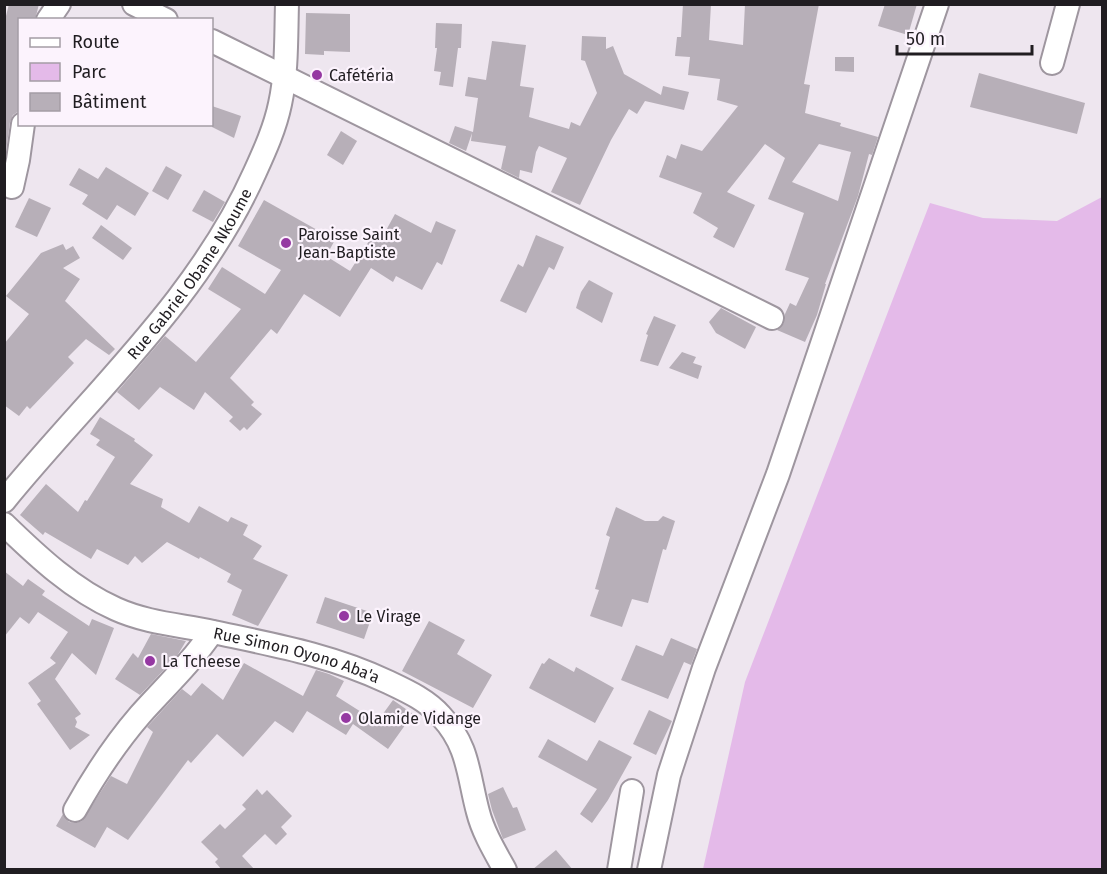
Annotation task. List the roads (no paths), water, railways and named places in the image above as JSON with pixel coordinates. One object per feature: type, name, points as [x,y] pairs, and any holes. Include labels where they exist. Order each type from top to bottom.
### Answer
[{"type":"street","points":[[50,18],[60,4]]},
{"type":"street","points":[[134,4],[162,18]]},
{"type":"street","name":"Rue Gabriel Obame Nkoume","points":[[4,501],[147,337],[228,228],[271,137],[280,105],[285,76],[287,4]]},
{"type":"street","points":[[649,870],[669,774],[700,679],[778,474],[937,4]]},
{"type":"street","points":[[1052,63],[1068,4]]},
{"type":"street","points":[[213,41],[772,318]]},
{"type":"street","points":[[12,187],[23,126]]},
{"type":"street","name":"Rue Simon Oyono Aba'a","points":[[4,524],[75,586],[116,609],[162,623],[212,632],[344,663],[392,684],[429,704],[460,741],[485,832],[505,870]]},
{"type":"street","points":[[75,810],[101,765],[140,715],[192,660],[212,632]]},
{"type":"street","points":[[619,870],[632,791]]},
{"type":"place","name":"Cafétéria","points":[[317,75]]},
{"type":"place","name":"Paroisse Saint Jean-Baptiste","points":[[286,243]]},
{"type":"place","name":"Le Virage","points":[[344,616]]},
{"type":"place","name":"La Tcheese","points":[[150,661]]},
{"type":"place","name":"Olamide Vidange","points":[[346,718]]}]
